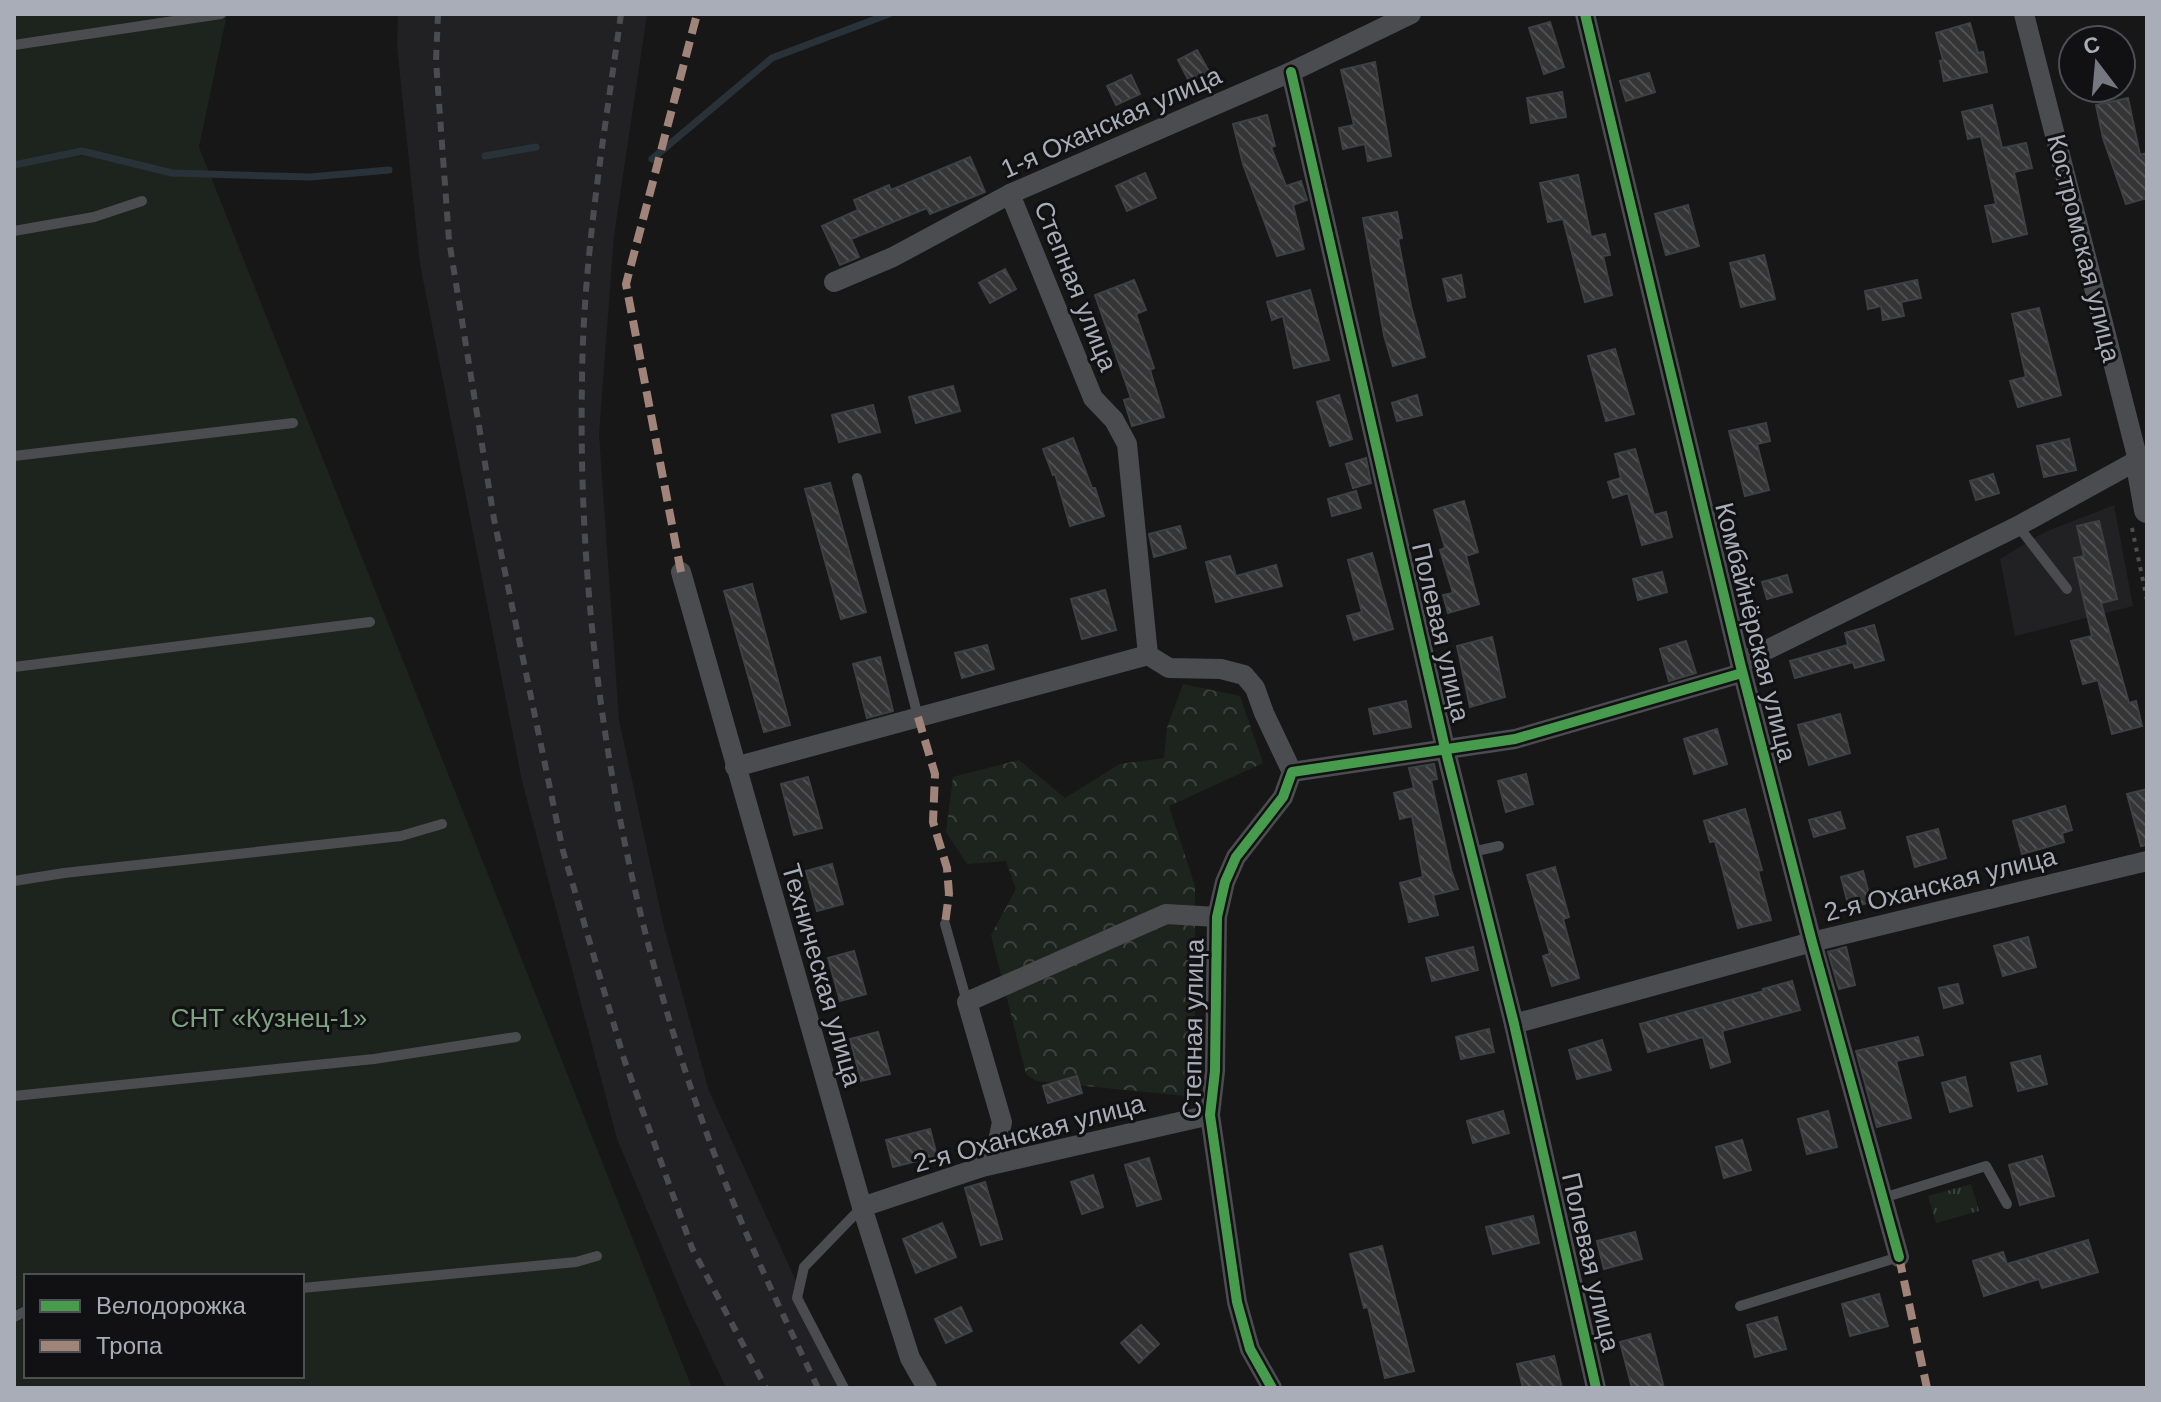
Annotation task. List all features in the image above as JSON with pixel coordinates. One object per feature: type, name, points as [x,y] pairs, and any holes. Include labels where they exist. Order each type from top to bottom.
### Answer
[{"type":"street","name":"1-я Оханская улица","points":[[834,282],[893,257],[1010,194],[1291,72],[1411,14]]},
{"type":"street","name":"Комбайнёрская улица","points":[[1585,14],[1741,668],[1812,942],[1899,1257]]},
{"type":"street","name":"Костромская улица","points":[[2024,14],[2139,442],[2140,518]]},
{"type":"street","name":"Полевая улица","points":[[1291,72],[1445,748],[1514,1024],[1596,1388]]},
{"type":"street","name":"Степная улица","points":[[1010,194],[1093,398],[1114,420],[1127,444],[1148,655]]},
{"type":"street","points":[[735,767],[1148,655],[1169,668],[1221,669],[1244,675],[1255,688],[1292,772],[1515,739],[1741,668],[2018,526],[2139,442]]},
{"type":"street","name":"Техническая улица","points":[[681,572],[862,1207],[910,1358],[927,1388]]},
{"type":"street","name":"Степная улица","points":[[1272,1388],[1250,1349],[1237,1302],[1210,1115],[1215,1071],[1217,917],[1225,882],[1236,857],[1283,797],[1292,772]]},
{"type":"street","name":"2-я Оханская улица","points":[[1514,1024],[1812,942],[2147,861]]},
{"type":"street","points":[[982,1167],[997,1146],[1002,1122],[967,1002],[1166,914],[1217,917]]},
{"type":"street","name":"2-я Оханская улица","points":[[862,1207],[982,1167],[1210,1115]]},
{"type":"lane","points":[[14,45],[221,14]]},
{"type":"lane","points":[[14,231],[94,217],[142,201]]},
{"type":"lane","points":[[14,456],[293,423]]},
{"type":"lane","points":[[857,478],[918,717]]},
{"type":"lane","points":[[2018,526],[2067,589]]},
{"type":"lane","points":[[14,667],[370,622]]},
{"type":"lane","points":[[14,881],[401,836],[442,824]]},
{"type":"lane","points":[[1472,852],[1499,846]]},
{"type":"lane","points":[[945,924],[967,1002]]},
{"type":"lane","points":[[14,1096],[374,1059],[516,1037]]},
{"type":"lane","points":[[1883,1198],[1986,1166],[2007,1204]]},
{"type":"lane","points":[[844,1388],[797,1298],[804,1267],[862,1207]]},
{"type":"lane","points":[[304,1288],[576,1262],[597,1256]]},
{"type":"lane","points":[[1740,1306],[1899,1257]]},
{"type":"path","points":[[2140,518],[2147,600]]},
{"type":"shaded area","points":[[398,14],[647,14],[614,236],[599,434],[619,720],[664,927],[709,1091],[845,1388],[726,1388],[685,1301],[617,1139],[522,781],[420,264],[397,47]]},
{"type":"shaded area","points":[[2114,505],[2133,606],[2015,636],[2000,559],[2045,532]]},
{"type":"green space","name":"СНТ «Кузнец-1»","points":[[14,14],[227,14],[199,147],[692,1388],[14,1388]]},
{"type":"green space","points":[[1183,684],[1240,696],[1263,763],[1169,806],[1195,886],[1195,1097],[1036,1081],[1026,1074],[991,935],[1016,889],[1006,861],[967,864],[946,832],[953,777],[1019,760],[1065,798],[1120,764],[1164,758],[1167,728]]},
{"type":"green space","points":[[1971,1184],[1979,1211],[1936,1223],[1928,1196]]},
{"type":"building","points":[[1550,22],[1564,67],[1544,74],[1529,28]]},
{"type":"building","points":[[1970,23],[1978,53],[1983,52],[1987,72],[1944,81],[1940,61],[1943,60],[1936,33]]},
{"type":"building","points":[[1197,50],[1211,75],[1191,85],[1178,60]]},
{"type":"building","points":[[1375,62],[1391,156],[1368,161],[1365,144],[1343,149],[1339,128],[1354,125],[1341,70]]},
{"type":"building","points":[[1649,73],[1655,92],[1626,101],[1620,81]]},
{"type":"building","points":[[1131,75],[1140,94],[1116,105],[1107,86]]},
{"type":"building","points":[[1562,92],[1566,117],[1531,123],[1527,98]]},
{"type":"building","points":[[2129,104],[2140,155],[2147,153],[2147,198],[2126,204],[2103,138],[2096,105]]},
{"type":"building","points":[[1992,105],[2002,148],[2026,143],[2032,168],[2014,172],[2027,234],[1993,242],[1985,206],[1996,204],[1981,136],[1968,139],[1962,112]]},
{"type":"building","points":[[1267,115],[1275,146],[1271,147],[1286,186],[1301,181],[1307,200],[1293,205],[1304,249],[1277,256],[1243,164],[1233,124]]},
{"type":"building","points":[[970,157],[985,192],[930,214],[927,208],[851,239],[859,257],[840,265],[822,226],[858,210],[854,200],[889,185],[891,190]]},
{"type":"building","points":[[1145,173],[1156,198],[1127,211],[1116,186]]},
{"type":"building","points":[[1578,175],[1591,237],[1605,234],[1610,255],[1603,256],[1612,295],[1585,302],[1563,219],[1548,222],[1540,183]]},
{"type":"building","points":[[1688,205],[1699,246],[1666,255],[1655,214]]},
{"type":"building","points":[[1397,212],[1402,238],[1398,239],[1425,357],[1393,366],[1384,335],[1363,218]]},
{"type":"building","points":[[1764,255],[1775,299],[1741,307],[1730,263]]},
{"type":"building","points":[[1005,269],[1016,289],[990,303],[979,283]]},
{"type":"building","points":[[1461,275],[1465,297],[1448,301],[1443,279]]},
{"type":"building","points":[[1134,280],[1146,310],[1136,314],[1154,368],[1150,370],[1164,417],[1132,426],[1124,400],[1131,398],[1095,295]]},
{"type":"building","points":[[1917,280],[1921,298],[1901,302],[1904,316],[1883,320],[1881,306],[1868,309],[1865,291]]},
{"type":"building","points":[[1310,290],[1329,360],[1294,368],[1283,316],[1272,320],[1267,302]]},
{"type":"building","points":[[2039,308],[2061,395],[2018,407],[2010,381],[2026,377],[2012,314]]},
{"type":"building","points":[[1615,349],[1634,414],[1606,421],[1588,356]]},
{"type":"building","points":[[953,386],[960,411],[916,423],[909,397]]},
{"type":"building","points":[[1339,395],[1352,439],[1330,446],[1317,402]]},
{"type":"building","points":[[1417,395],[1422,415],[1397,421],[1392,403]]},
{"type":"building","points":[[873,405],[880,432],[839,442],[832,415]]},
{"type":"building","points":[[1766,423],[1770,441],[1757,444],[1769,490],[1745,496],[1729,431]]},
{"type":"building","points":[[1073,438],[1104,516],[1070,526],[1055,474],[1043,449]]},
{"type":"building","points":[[2069,439],[2076,470],[2044,477],[2037,446]]},
{"type":"building","points":[[1635,449],[1654,515],[1666,512],[1672,537],[1642,545],[1628,493],[1613,498],[1608,482],[1621,478],[1615,454]]},
{"type":"building","points":[[1366,458],[1371,483],[1353,488],[1346,464]]},
{"type":"building","points":[[1993,474],[1999,493],[1976,500],[1970,481]]},
{"type":"building","points":[[830,483],[866,612],[841,619],[805,489]]},
{"type":"building","points":[[1356,491],[1361,508],[1332,516],[1328,499]]},
{"type":"building","points":[[1464,501],[1478,552],[1466,556],[1479,604],[1448,613],[1443,595],[1453,593],[1440,550],[1445,548],[1434,510]]},
{"type":"building","points":[[2099,521],[2117,599],[2101,603],[2129,703],[2136,701],[2142,726],[2112,734],[2098,680],[2083,684],[2071,641],[2092,636],[2074,558],[2084,556],[2077,526]]},
{"type":"building","points":[[1180,526],[1186,548],[1154,557],[1149,534]]},
{"type":"building","points":[[1372,553],[1393,629],[1354,640],[1347,616],[1362,612],[1348,560]]},
{"type":"building","points":[[1230,556],[1236,576],[1276,565],[1282,586],[1216,602],[1206,562]]},
{"type":"building","points":[[1662,572],[1667,592],[1638,600],[1633,579]]},
{"type":"building","points":[[1787,575],[1792,592],[1767,599],[1762,582]]},
{"type":"building","points":[[752,584],[790,725],[764,732],[724,591]]},
{"type":"building","points":[[1105,590],[1116,630],[1082,639],[1071,599]]},
{"type":"building","points":[[1874,625],[1884,660],[1855,668],[1853,662],[1795,678],[1790,661],[1848,645],[1845,633]]},
{"type":"building","points":[[1492,637],[1505,697],[1470,707],[1457,646]]},
{"type":"building","points":[[1686,641],[1696,673],[1669,681],[1660,649]]},
{"type":"building","points":[[987,645],[994,669],[962,678],[955,653]]},
{"type":"building","points":[[880,657],[893,711],[867,718],[853,664]]},
{"type":"building","points":[[1406,701],[1411,727],[1374,734],[1369,709]]},
{"type":"building","points":[[1840,714],[1850,753],[1809,765],[1798,725]]},
{"type":"building","points":[[1717,729],[1727,764],[1694,774],[1684,739]]},
{"type":"building","points":[[1434,764],[1437,779],[1431,780],[1458,889],[1433,895],[1438,915],[1409,922],[1400,883],[1423,877],[1412,816],[1400,819],[1394,793],[1414,788],[1409,768]]},
{"type":"building","points":[[1526,774],[1533,804],[1506,812],[1498,781]]},
{"type":"building","points":[[808,777],[822,828],[794,835],[781,784]]},
{"type":"building","points":[[2147,789],[2147,845],[2141,846],[2127,794]]},
{"type":"building","points":[[2065,806],[2072,830],[2062,833],[2064,842],[2022,854],[2013,821]]},
{"type":"building","points":[[1745,809],[1762,870],[1758,871],[1771,920],[1738,928],[1715,841],[1710,842],[1704,821]]},
{"type":"building","points":[[1840,812],[1845,828],[1814,837],[1809,820]]},
{"type":"building","points":[[1938,829],[1946,858],[1915,867],[1907,837]]},
{"type":"building","points":[[832,864],[843,904],[817,911],[806,871]]},
{"type":"building","points":[[1555,867],[1569,917],[1563,919],[1579,978],[1552,986],[1543,956],[1550,954],[1527,875]]},
{"type":"building","points":[[1863,871],[1871,902],[1849,908],[1841,877]]},
{"type":"building","points":[[2028,937],[2036,967],[2003,976],[1994,946]]},
{"type":"building","points":[[1473,947],[1478,970],[1432,981],[1426,958]]},
{"type":"building","points":[[1846,947],[1855,985],[1839,989],[1828,952]]},
{"type":"building","points":[[854,951],[866,994],[840,1001],[828,958]]},
{"type":"building","points":[[1792,981],[1800,1010],[1722,1031],[1730,1062],[1711,1068],[1703,1037],[1648,1052],[1640,1024]]},
{"type":"building","points":[[1958,984],[1963,1003],[1944,1008],[1939,988]]},
{"type":"building","points":[[1489,1029],[1494,1052],[1461,1059],[1456,1037]]},
{"type":"building","points":[[878,1032],[890,1074],[861,1081],[850,1039]]},
{"type":"building","points":[[1918,1037],[1923,1055],[1896,1061],[1911,1118],[1877,1127],[1856,1051]]},
{"type":"building","points":[[1602,1040],[1611,1070],[1577,1079],[1569,1050]]},
{"type":"building","points":[[2040,1056],[2047,1084],[2018,1091],[2011,1063]]},
{"type":"building","points":[[1077,1076],[1082,1093],[1048,1103],[1043,1086]]},
{"type":"building","points":[[1965,1077],[1972,1106],[1950,1112],[1942,1083]]},
{"type":"building","points":[[1503,1111],[1509,1133],[1473,1143],[1467,1121]]},
{"type":"building","points":[[1828,1111],[1837,1147],[1807,1154],[1798,1119]]},
{"type":"building","points":[[930,1129],[937,1156],[893,1167],[886,1140]]},
{"type":"building","points":[[1742,1140],[1751,1170],[1724,1178],[1716,1147]]},
{"type":"building","points":[[2042,1156],[2054,1196],[2020,1205],[2009,1165]]},
{"type":"building","points":[[1149,1158],[1161,1199],[1137,1206],[1125,1165]]},
{"type":"building","points":[[1093,1175],[1103,1207],[1082,1214],[1071,1182]]},
{"type":"building","points":[[985,1182],[1002,1239],[981,1245],[965,1188]]},
{"type":"building","points":[[1533,1216],[1539,1243],[1493,1254],[1486,1227]]},
{"type":"building","points":[[942,1223],[956,1257],[916,1273],[903,1239]]},
{"type":"building","points":[[1635,1232],[1642,1259],[1604,1269],[1597,1241]]},
{"type":"building","points":[[2088,1240],[2098,1272],[2042,1288],[2039,1279],[1984,1296],[1973,1261],[2003,1252],[2007,1264]]},
{"type":"building","points":[[1382,1246],[1414,1371],[1385,1378],[1368,1307],[1364,1308],[1350,1254]]},
{"type":"building","points":[[1879,1294],[1888,1326],[1850,1336],[1842,1304]]},
{"type":"building","points":[[961,1307],[972,1331],[946,1343],[935,1319]]},
{"type":"building","points":[[1777,1317],[1786,1349],[1755,1357],[1747,1325]]},
{"type":"building","points":[[1141,1325],[1159,1344],[1139,1363],[1121,1343]]},
{"type":"building","points":[[1650,1334],[1664,1388],[1632,1388],[1620,1342]]},
{"type":"building","points":[[1554,1356],[1562,1388],[1523,1388],[1517,1364]]},
{"type":"waterway","points":[[652,159],[772,58],[889,14]]},
{"type":"waterway","points":[[485,156],[536,147]]},
{"type":"waterway","points":[[14,165],[82,151],[172,173],[310,177],[389,170]]},
{"type":"railway","points":[[438,14],[436,61],[449,240],[494,519],[563,851],[624,1059],[692,1248],[766,1388]]},
{"type":"railway","points":[[621,14],[586,289],[582,381],[588,580],[612,777],[656,972],[684,1067],[740,1218],[818,1388]]},
{"type":"marked path","points":[[681,572],[626,284],[697,14]]},
{"type":"marked path","points":[[918,717],[935,774],[933,822],[947,868],[949,894],[945,924]]},
{"type":"marked path","points":[[1899,1257],[1927,1388]]},
{"type":"cycle path","points":[[1585,14],[1740,663],[1812,942],[1899,1257]]},
{"type":"cycle path","points":[[1291,72],[1445,748],[1514,1024],[1596,1388]]},
{"type":"cycle path","points":[[1272,1388],[1250,1349],[1237,1302],[1210,1115],[1215,1071],[1217,917],[1225,882],[1236,857],[1283,797],[1292,772],[1515,739],[1742,673]]}]
